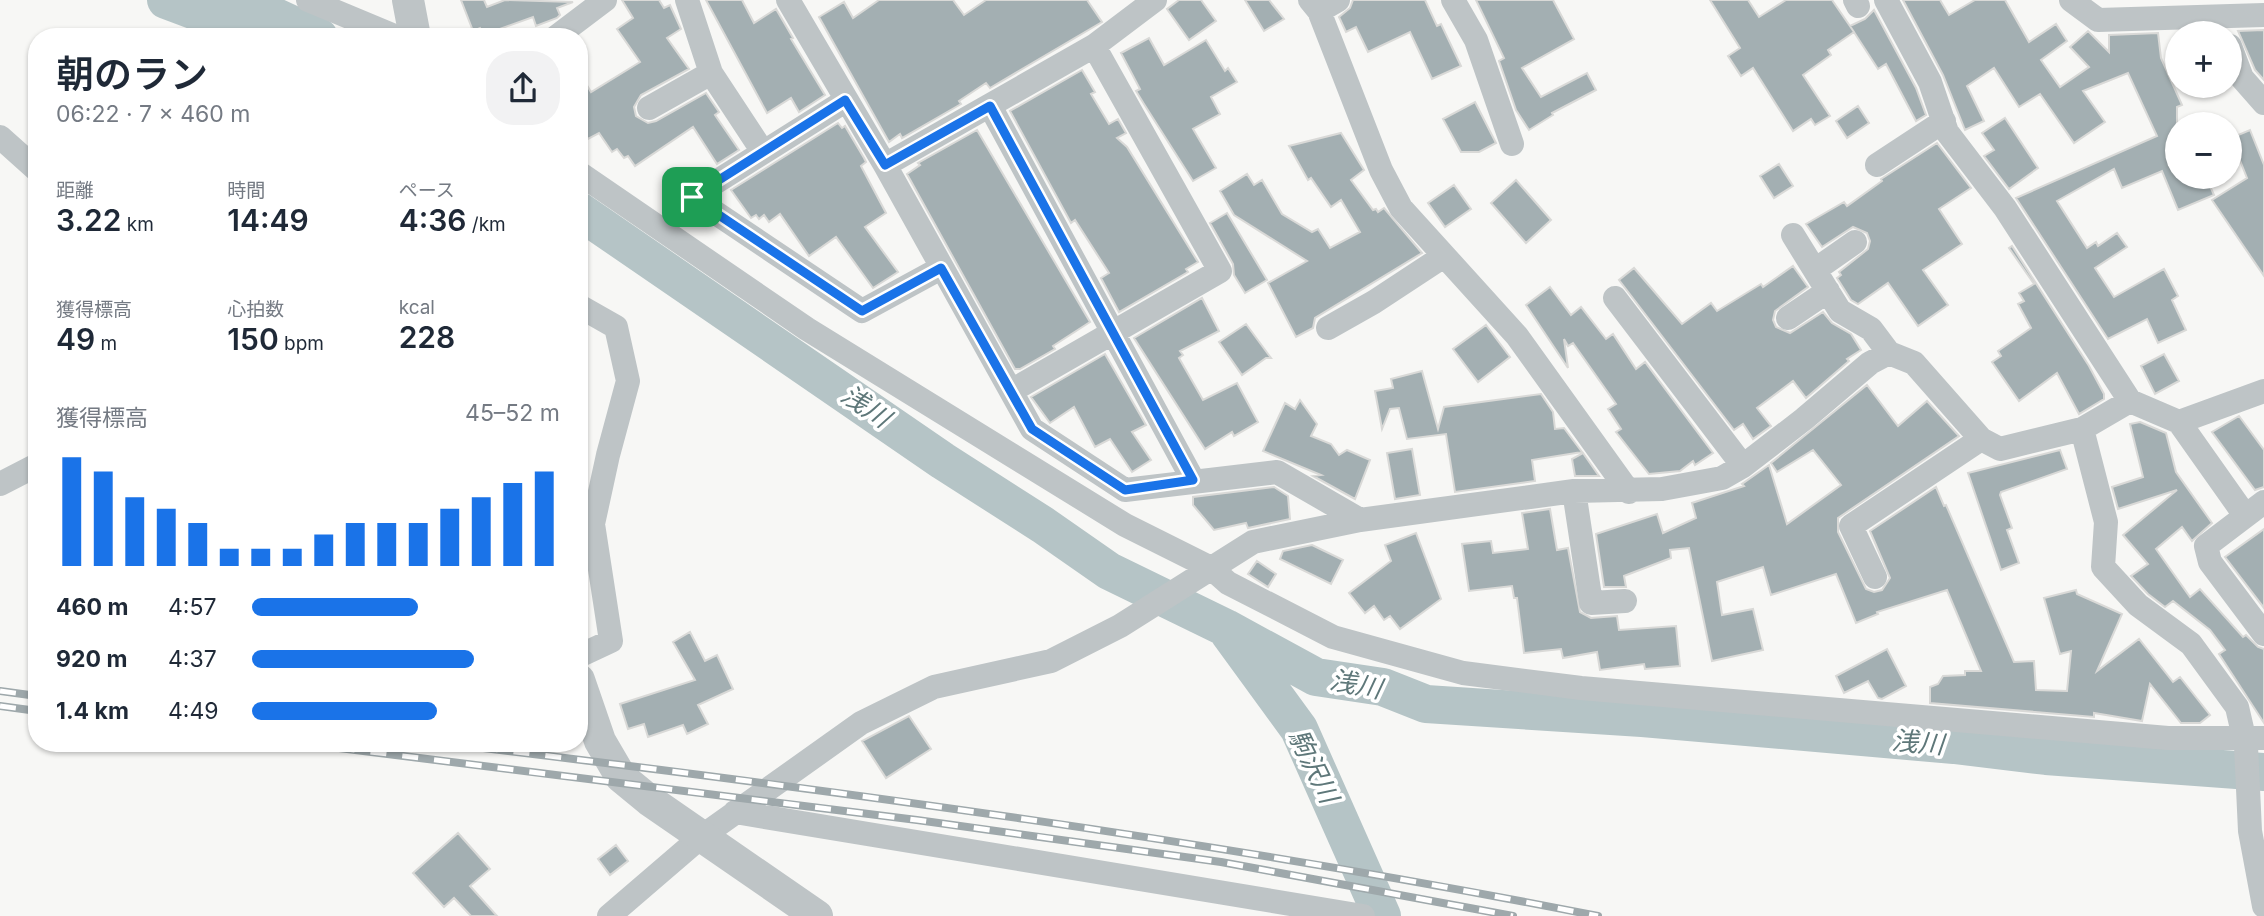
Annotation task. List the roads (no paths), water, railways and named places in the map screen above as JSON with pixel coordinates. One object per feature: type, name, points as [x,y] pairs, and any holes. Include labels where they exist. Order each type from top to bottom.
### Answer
[{"type":"street","points":[[408,0],[413,28]]},
{"type":"street","points":[[568,28],[605,0]]},
{"type":"street","points":[[687,0],[711,73],[763,152]]},
{"type":"street","points":[[788,0],[885,165],[1032,429],[1125,490],[1277,472],[1360,520]]},
{"type":"street","points":[[885,165],[1094,46],[1155,0]]},
{"type":"street","points":[[1453,0],[1476,40],[1513,144]]},
{"type":"street","points":[[1886,0],[1930,82],[1947,132],[2005,208],[2130,401],[2179,422],[2254,508],[2206,546],[2210,562],[2264,634]]},
{"type":"street","points":[[2071,0],[2098,20],[2165,23]]},
{"type":"street","points":[[314,1],[376,28]]},
{"type":"street","points":[[1322,4],[1381,170],[1401,208],[1517,336],[1629,492]]},
{"type":"street","points":[[2238,21],[2264,15]]},
{"type":"street","points":[[1011,391],[1220,271],[1094,46]]},
{"type":"street","points":[[649,108],[711,73]]},
{"type":"street","points":[[2242,78],[2264,103]]},
{"type":"street","points":[[845,100],[692,197],[862,311],[941,268]]},
{"type":"street","points":[[990,106],[1193,480]]},
{"type":"street","points":[[1877,165],[1944,121]]},
{"type":"street","points":[[0,137],[28,162]]},
{"type":"street","points":[[588,179],[807,329],[1125,525],[1211,568],[1228,583],[1333,637],[1463,673],[1581,688],[1888,712],[2168,738],[2251,740]]},
{"type":"street","points":[[1793,235],[1840,311],[1871,329],[1889,353],[1914,363],[1981,439],[2000,449],[2082,429],[2130,401]]},
{"type":"street","points":[[1815,270],[1855,242]]},
{"type":"street","points":[[1328,328],[1374,302],[1444,256]]},
{"type":"street","points":[[1788,318],[1828,291]]},
{"type":"street","points":[[1615,298],[1743,466]]},
{"type":"street","points":[[588,311],[616,327],[628,381],[593,524],[611,641],[588,652]]},
{"type":"street","points":[[609,916],[701,837],[818,752],[894,705],[946,684],[1051,661],[1121,626],[1253,542],[1360,520],[1574,491],[1629,492],[1722,478],[1743,466],[1870,363],[1889,353]]},
{"type":"street","points":[[2179,422],[2264,391]]},
{"type":"street","points":[[2082,429],[2106,522],[2103,567],[2137,605],[2191,644],[2237,707],[2251,740],[2255,836],[2264,906]]},
{"type":"street","points":[[1875,577],[1851,526],[1981,439]]},
{"type":"street","points":[[0,484],[28,470]]},
{"type":"street","points":[[1574,491],[1591,603],[1625,601]]},
{"type":"street","points":[[590,740],[621,777],[649,800],[817,916]]},
{"type":"street","points":[[735,812],[1355,915]]},
{"type":"waterway","name":"浅川","points":[[166,0],[206,15],[263,11],[300,28]]},
{"type":"waterway","name":"浅川","points":[[588,217],[943,461],[1109,571],[1226,628],[1316,677],[1383,687],[1426,704],[1642,718],[1954,745],[2046,756],[2264,772]]},
{"type":"waterway","name":"駒沢川","points":[[1229,633],[1299,729],[1382,916]]},
{"type":"railway","points":[[0,691],[28,695]]},
{"type":"railway","points":[[0,706],[28,710]]},
{"type":"railway","points":[[371,752],[917,820],[1221,862],[1513,916]]},
{"type":"railway","points":[[514,752],[1026,819],[1312,864],[1598,916]]}]
